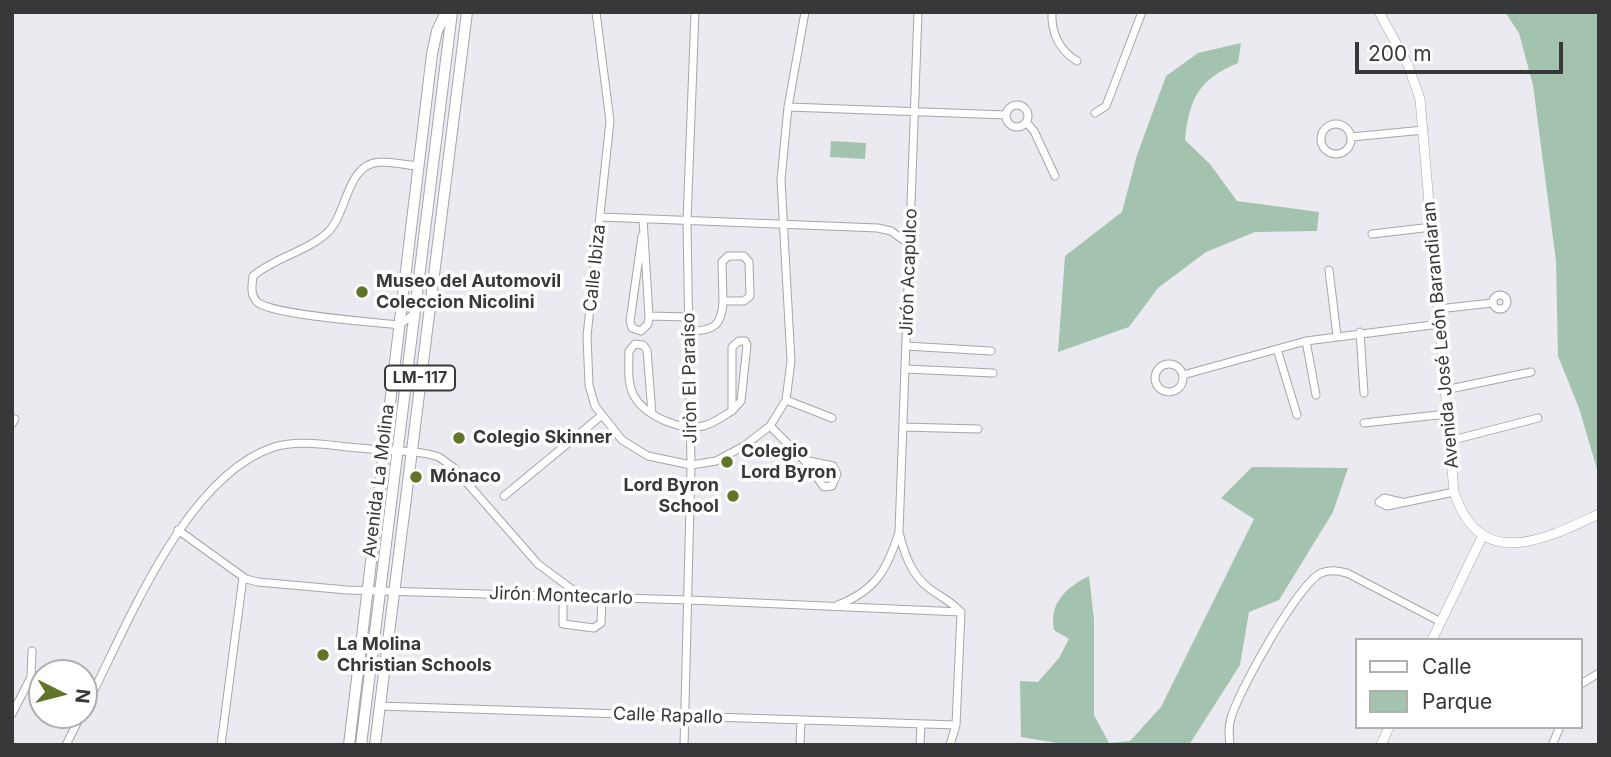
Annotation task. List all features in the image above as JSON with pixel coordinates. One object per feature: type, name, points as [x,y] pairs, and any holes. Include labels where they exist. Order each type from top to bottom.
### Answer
[{"type":"main road","name":"Avenida La Molina","points":[[349,745],[435,37],[446,12]]},
{"type":"main road","name":"Avenida La Molina","points":[[361,745],[452,12]]},
{"type":"main road","name":"Avenida La Molina","points":[[375,745],[466,17]]},
{"type":"main road","points":[[443,83],[466,17]]},
{"type":"street","name":"Calle Ibiza","points":[[596,12],[610,121],[587,336],[589,385],[601,416],[622,440],[637,450],[666,461],[691,465]]},
{"type":"street","name":"Jiròn El Paraíso","points":[[684,745],[691,465],[687,221],[695,12]]},
{"type":"street","points":[[691,465],[716,461],[744,446],[770,426],[786,400],[791,361],[781,223],[781,180],[788,107],[805,12]]},
{"type":"street","name":"Jirón Acapulco","points":[[834,607],[856,598],[876,581],[889,563],[899,532],[918,12]]},
{"type":"street","points":[[1052,12],[1052,30],[1063,48],[1077,61]]},
{"type":"street","points":[[1096,113],[1106,106],[1142,12]]},
{"type":"street","name":"Avenida José León Barandiaran","points":[[1379,12],[1408,65],[1420,99],[1454,492],[1465,516],[1483,535]]},
{"type":"street","points":[[1006,115],[1011,106],[1021,105],[1028,113],[1026,122]]},
{"type":"street","points":[[788,107],[1006,115]]},
{"type":"street","points":[[1006,115],[1013,126],[1026,122]]},
{"type":"street","points":[[1026,122],[1034,131],[1055,176]]},
{"type":"street","points":[[1334,124],[1343,125],[1351,137],[1349,148],[1340,154],[1325,151],[1320,142],[1325,128],[1334,124]]},
{"type":"street","points":[[1351,137],[1424,130]]},
{"type":"street","points":[[415,313],[399,325],[271,309],[257,301],[251,290],[253,276],[262,268],[300,251],[328,232],[342,213],[353,179],[363,167],[378,162],[418,166]]},
{"type":"street","points":[[600,217],[884,228],[909,244]]},
{"type":"street","points":[[642,236],[649,316],[645,329],[641,331],[632,328],[631,307],[643,219]]},
{"type":"street","points":[[1372,234],[1432,227]]},
{"type":"street","points":[[690,331],[709,331],[716,327],[722,314],[724,258],[747,258],[750,296],[744,301],[723,301]]},
{"type":"street","points":[[1329,270],[1337,336]]},
{"type":"street","points":[[1438,309],[1492,303]]},
{"type":"street","points":[[649,316],[690,317]]},
{"type":"street","points":[[1183,374],[1306,341],[1360,332],[1440,324]]},
{"type":"street","points":[[1360,332],[1364,393]]},
{"type":"street","points":[[652,414],[648,350],[643,345],[635,344],[629,351],[630,384],[637,400],[652,414],[691,426],[710,424],[732,411],[741,401],[745,341],[734,342],[732,346],[732,411]]},
{"type":"street","points":[[1306,341],[1316,395]]},
{"type":"street","points":[[906,346],[991,351]]},
{"type":"street","points":[[1276,349],[1297,415]]},
{"type":"street","points":[[1166,364],[1177,366],[1183,374],[1181,386],[1172,392],[1162,390],[1155,381],[1157,370],[1166,364]]},
{"type":"street","points":[[905,369],[993,373]]},
{"type":"street","points":[[1445,390],[1531,372]]},
{"type":"street","points":[[786,400],[832,418]]},
{"type":"street","points":[[1364,423],[1447,414]]},
{"type":"street","points":[[504,496],[601,416]]},
{"type":"street","points":[[1450,441],[1538,418]]},
{"type":"street","points":[[770,426],[804,460],[824,486],[832,486],[837,474],[833,466],[804,460]]},
{"type":"street","points":[[903,427],[978,429]]},
{"type":"street","points":[[98,683],[178,530],[218,481],[249,458],[276,447],[304,443],[433,455],[449,464],[538,564],[581,596]]},
{"type":"street","points":[[1401,502],[1454,492]]},
{"type":"street","points":[[1433,638],[1483,535],[1502,543],[1517,544],[1555,534],[1599,514]]},
{"type":"street","name":"Jirón Montecarlo","points":[[178,530],[243,577],[258,582],[366,590],[961,612]]},
{"type":"street","name":"Jirón Acapulco","points":[[899,532],[905,556],[914,572],[927,587],[961,612]]},
{"type":"street","points":[[1230,745],[1231,717],[1277,627],[1306,584],[1321,573],[1334,570],[1347,573],[1441,622]]},
{"type":"street","points":[[221,745],[243,577]]},
{"type":"street","points":[[563,596],[563,624],[594,628],[601,623],[602,597]]},
{"type":"street","points":[[950,745],[956,725],[961,612]]},
{"type":"street","points":[[12,714],[31,677],[32,651]]},
{"type":"street","points":[[1583,683],[1599,673]]},
{"type":"street","name":"Calle Rapallo","points":[[379,706],[956,725]]},
{"type":"street","points":[[800,745],[801,720]]},
{"type":"street","points":[[920,745],[921,724]]},
{"type":"street","points":[[66,745],[74,729]]},
{"type":"street","points":[[1381,745],[1389,729]]},
{"type":"street","points":[[1552,745],[1559,729]]},
{"type":"green space","points":[[1505,12],[1599,12],[1599,476],[1579,408],[1558,356],[1556,261],[1533,85],[1519,33]]},
{"type":"green space","points":[[1241,43],[1238,63],[1214,76],[1198,92],[1189,113],[1185,140],[1210,164],[1237,201],[1319,212],[1317,231],[1255,232],[1206,252],[1158,288],[1129,327],[1058,352],[1065,256],[1122,212],[1137,155],[1166,76],[1198,53]]},
{"type":"green space","points":[[831,141],[866,143],[865,159],[830,157]]},
{"type":"green space","points":[[1252,467],[1348,468],[1333,512],[1279,600],[1249,612],[1240,665],[1189,745],[1069,745],[1021,737],[1020,681],[1038,682],[1059,658],[1069,639],[1054,630],[1054,611],[1067,591],[1089,576],[1094,620],[1094,715],[1109,743],[1130,741],[1161,707],[1254,519],[1221,498]]},
{"type":"place","name":"Museo del Automovil Coleccion Nicolini","points":[[362,292]]},
{"type":"place","name":"Colegio Skinner","points":[[459,438]]},
{"type":"place","name":"Colegio Lord Byron","points":[[727,462]]},
{"type":"place","name":"Mónaco","points":[[416,477]]},
{"type":"place","name":"Lord Byron School","points":[[733,496]]},
{"type":"place","name":"La Molina Christian Schools","points":[[323,655]]}]
